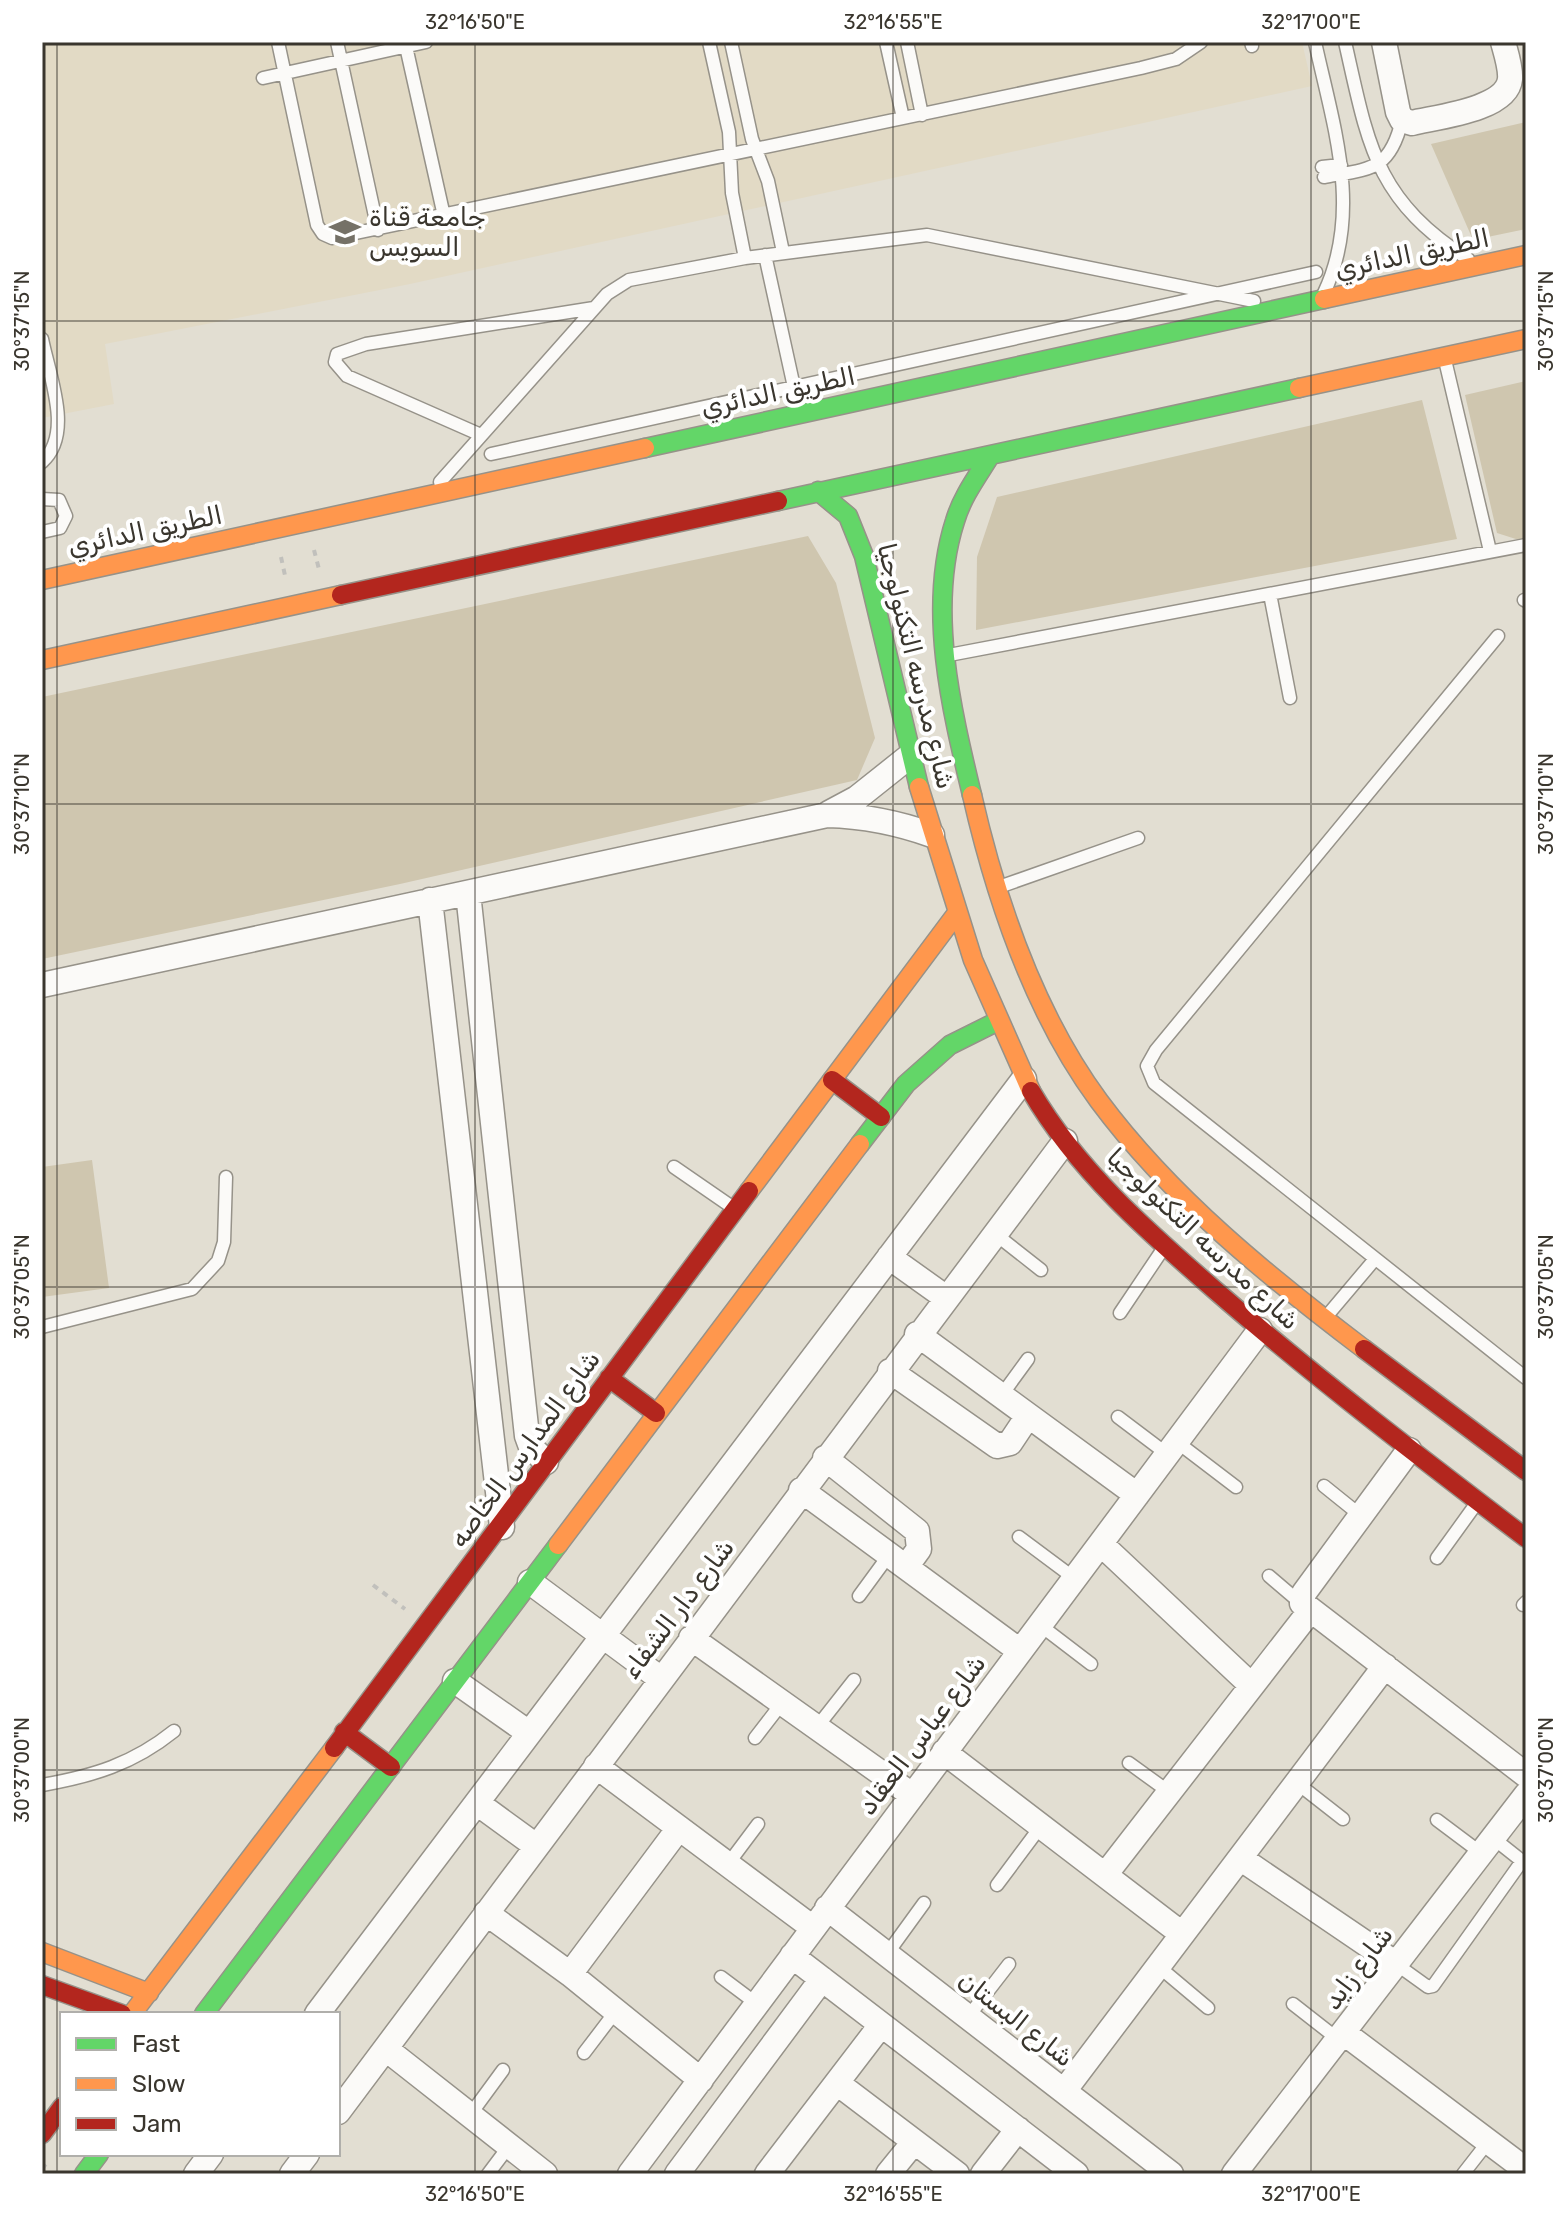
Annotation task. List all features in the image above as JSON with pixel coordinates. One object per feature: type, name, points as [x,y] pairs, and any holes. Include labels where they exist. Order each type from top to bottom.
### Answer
[{"type":"street","points":[[1384,42],[1402,120],[1412,123],[1489,104],[1502,96],[1510,79],[1503,42]]},
{"type":"street","name":"الطريق الدائري","points":[[42,580],[1526,255]]},
{"type":"street","points":[[42,660],[1526,339]]},
{"type":"street","name":"شارع مدرسه التكنولوجيا","points":[[990,456],[960,503],[947,551],[940,615],[963,763],[999,887],[1054,1022],[1134,1165],[1208,1219],[1326,1317],[1526,1471]]},
{"type":"street","name":"شارع مدرسه التكنولوجيا","points":[[818,491],[839,503],[853,524],[915,710],[911,755],[957,913],[998,1021],[1024,1079],[1065,1141],[1105,1189],[1260,1330],[1409,1450],[1526,1538]]},
{"type":"street","points":[[915,710],[954,703]]},
{"type":"street","points":[[827,815],[857,798],[911,755]]},
{"type":"street","points":[[42,985],[827,815],[887,820],[932,835]]},
{"type":"street","points":[[468,893],[527,1436],[531,1447],[546,1462]]},
{"type":"street","points":[[430,900],[502,1527]]},
{"type":"street","name":"شارع المدارس الخاصه","points":[[134,2012],[502,1527],[546,1462],[957,913]]},
{"type":"street","points":[[206,2012],[906,1084],[936,1054],[998,1021]]},
{"type":"street","name":"شارع دار الشفاء","points":[[319,2012],[1024,1079]]},
{"type":"street","points":[[832,1080],[881,1117]]},
{"type":"street","name":"شارع دار الشفاء","points":[[340,2109],[917,1334],[1065,1141]]},
{"type":"street","points":[[1105,1189],[1134,1165]]},
{"type":"street","points":[[889,1257],[945,1297]]},
{"type":"street","points":[[473,1270],[509,1266]]},
{"type":"street","name":"شارع عباس العقاد","points":[[630,2174],[1260,1330]]},
{"type":"street","points":[[917,1334],[1137,1495]]},
{"type":"street","points":[[890,1371],[997,1446],[1010,1443],[1028,1416]]},
{"type":"street","points":[[609,1378],[656,1413]]},
{"type":"street","points":[[1409,1450],[1304,1593],[1308,1610],[1526,1775]]},
{"type":"street","points":[[825,1458],[917,1531],[919,1549],[897,1561]]},
{"type":"street","points":[[801,1490],[1020,1651]]},
{"type":"street","points":[[1101,1544],[1251,1685]]},
{"type":"street","points":[[530,1582],[661,1679]]},
{"type":"street","points":[[1105,1875],[1308,1610]]},
{"type":"street","points":[[691,1638],[912,1795]]},
{"type":"street","points":[[1064,2091],[1385,1666]]},
{"type":"street","points":[[455,1681],[529,1733]]},
{"type":"street","points":[[344,1732],[391,1767]]},
{"type":"street","points":[[944,1752],[1182,1934]]},
{"type":"street","name":"شارع البستان","points":[[596,1766],[728,1864],[887,1954],[1171,2174]]},
{"type":"street","name":"شارع زايد","points":[[1234,2174],[1526,1795]]},
{"type":"street","points":[[477,1803],[536,1846]]},
{"type":"street","points":[[570,1974],[679,1828]]},
{"type":"street","points":[[1240,1858],[1396,1964]]},
{"type":"street","points":[[486,1913],[570,1974],[701,2080]]},
{"type":"street","points":[[42,1952],[149,1993]]},
{"type":"street","points":[[792,1956],[1076,2174]]},
{"type":"street","points":[[73,1962],[47,1993],[115,2012]]},
{"type":"street","points":[[681,2173],[822,1979]]},
{"type":"street","points":[[767,2174],[881,2025]]},
{"type":"street","points":[[1341,2036],[1526,2170]]},
{"type":"street","points":[[386,2049],[545,2174]]},
{"type":"street","points":[[837,2083],[957,2174]]},
{"type":"street","points":[[42,2134],[60,2110]]},
{"type":"street","points":[[983,2174],[1018,2129]]},
{"type":"street","points":[[888,2174],[914,2142]]},
{"type":"street","points":[[84,2174],[98,2156]]},
{"type":"street","points":[[196,2174],[210,2156]]},
{"type":"street","points":[[292,2174],[306,2156]]},
{"type":"lane","points":[[278,42],[317,225],[323,234],[332,238],[1161,63],[1191,51],[1201,42]]},
{"type":"lane","points":[[337,42],[378,230]]},
{"type":"lane","points":[[263,78],[405,44],[426,42]]},
{"type":"lane","points":[[709,42],[731,154],[732,193],[745,258]]},
{"type":"lane","points":[[731,42],[754,149],[768,181],[783,252]]},
{"type":"lane","points":[[886,42],[903,118]]},
{"type":"lane","points":[[907,42],[922,115]]},
{"type":"lane","points":[[1315,42],[1342,169],[1341,239],[1320,300]]},
{"type":"lane","points":[[1345,42],[1368,145],[1377,165],[1411,212],[1453,250],[1477,266]]},
{"type":"lane","points":[[405,44],[444,216]]},
{"type":"lane","points":[[1323,172],[1377,165],[1392,150],[1402,120]]},
{"type":"lane","points":[[427,496],[594,308],[618,285],[629,280],[783,252],[903,235],[938,236],[1289,308]]},
{"type":"lane","points":[[765,255],[794,387]]},
{"type":"lane","points":[[491,454],[1316,272]]},
{"type":"lane","points":[[481,435],[347,376],[335,362],[337,354],[366,344],[594,308]]},
{"type":"lane","points":[[42,339],[58,433],[49,456],[42,462]]},
{"type":"lane","points":[[1444,357],[1490,551]]},
{"type":"lane","points":[[42,499],[59,500],[66,516],[60,528],[42,532]]},
{"type":"lane","points":[[946,655],[1526,545]]},
{"type":"lane","points":[[1270,594],[1290,698]]},
{"type":"lane","points":[[1498,636],[1156,1050],[1147,1066],[1154,1083],[1526,1378]]},
{"type":"lane","points":[[999,887],[1138,838]]},
{"type":"lane","points":[[674,1167],[735,1209]]},
{"type":"lane","points":[[42,1327],[192,1289],[218,1261],[224,1242],[226,1177]]},
{"type":"lane","points":[[994,1233],[1041,1270]]},
{"type":"lane","points":[[1120,1313],[1165,1246]]},
{"type":"lane","points":[[1326,1317],[1375,1259]]},
{"type":"lane","points":[[1001,1396],[1028,1359]]},
{"type":"lane","points":[[1118,1417],[1236,1487]]},
{"type":"lane","points":[[1324,1486],[1360,1515]]},
{"type":"lane","points":[[1437,1558],[1477,1501]]},
{"type":"lane","points":[[1019,1537],[1074,1578]]},
{"type":"lane","points":[[859,1596],[897,1561]]},
{"type":"lane","points":[[1269,1576],[1308,1610]]},
{"type":"lane","points":[[1040,1625],[1091,1664]]},
{"type":"lane","points":[[817,1727],[854,1680]]},
{"type":"lane","points":[[755,1738],[782,1703]]},
{"type":"lane","points":[[42,1785],[120,1767],[149,1752],[174,1731]]},
{"type":"lane","points":[[1129,1763],[1169,1792]]},
{"type":"lane","points":[[1297,1783],[1343,1819]]},
{"type":"lane","points":[[1396,1964],[1428,1987],[1433,1986],[1522,1861],[1437,1820]]},
{"type":"lane","points":[[728,1864],[758,1824]]},
{"type":"lane","points":[[997,1885],[1041,1826]]},
{"type":"lane","points":[[887,1954],[924,1903]]},
{"type":"lane","points":[[968,2017],[1009,1964]]},
{"type":"lane","points":[[1158,1966],[1208,2008]]},
{"type":"lane","points":[[721,1977],[757,2004]]},
{"type":"lane","points":[[1293,2004],[1341,2036]]},
{"type":"lane","points":[[584,2053],[616,2011]]},
{"type":"lane","points":[[470,2115],[503,2070]]},
{"type":"lane","points":[[1463,2174],[1488,2142]]},
{"type":"lane","points":[[488,2174],[509,2146]]},
{"type":"path","points":[[313,544],[321,579]]},
{"type":"path","points":[[280,551],[287,586]]},
{"type":"path","points":[[373,1585],[425,1626]]},
{"type":"shaded area","name":"جامعة قناة السويس","points":[[42,42],[1302,42],[1312,86],[410,284],[105,344],[114,404],[42,418]]},
{"type":"shaded area","points":[[1526,122],[1526,229],[1473,240],[1431,144]]},
{"type":"shaded area","points":[[1526,381],[1526,539],[1519,540],[1497,533],[1465,395]]},
{"type":"shaded area","points":[[1422,400],[1457,539],[976,630],[977,557],[997,497]]},
{"type":"shaded area","points":[[808,536],[836,583],[875,738],[857,780],[400,884],[42,959],[42,697]]},
{"type":"shaded area","points":[[92,1160],[109,1288],[42,1297],[42,1167]]},
{"type":"traffic: fast","points":[[645,448],[1324,299]]},
{"type":"traffic: fast","points":[[778,501],[1299,388]]},
{"type":"traffic: fast","points":[[972,795],[945,658],[943,588],[947,554],[958,512],[990,456]]},
{"type":"traffic: fast","points":[[818,491],[848,516],[864,556],[919,787]]},
{"type":"traffic: fast","points":[[860,1144],[906,1084],[950,1045],[998,1021]]},
{"type":"traffic: fast","points":[[206,2012],[558,1545]]},
{"type":"traffic: fast","points":[[84,2174],[98,2156]]},
{"type":"traffic: slow","points":[[1324,299],[1526,255]]},
{"type":"traffic: slow","points":[[1299,388],[1526,339]]},
{"type":"traffic: slow","points":[[42,580],[645,448]]},
{"type":"traffic: slow","points":[[42,660],[341,595]]},
{"type":"traffic: slow","points":[[919,787],[973,960],[1031,1091]]},
{"type":"traffic: slow","points":[[972,795],[993,875],[1020,954],[1055,1031],[1099,1101],[1127,1137],[1189,1203],[1257,1264],[1364,1349]]},
{"type":"traffic: slow","points":[[749,1191],[957,913]]},
{"type":"traffic: slow","points":[[558,1545],[860,1144]]},
{"type":"traffic: slow","points":[[134,2012],[334,1748]]},
{"type":"traffic: slow","points":[[42,1952],[149,1993]]},
{"type":"traffic: jam","points":[[341,595],[778,501]]},
{"type":"traffic: jam","points":[[832,1080],[881,1117]]},
{"type":"traffic: jam","points":[[1031,1091],[1049,1120],[1092,1173],[1165,1246],[1330,1386],[1526,1538]]},
{"type":"traffic: jam","points":[[334,1748],[749,1191]]},
{"type":"traffic: jam","points":[[1364,1349],[1526,1471]]},
{"type":"traffic: jam","points":[[609,1378],[656,1413]]},
{"type":"traffic: jam","points":[[344,1732],[391,1767]]},
{"type":"traffic: jam","points":[[42,1985],[116,2012]]},
{"type":"traffic: jam","points":[[42,2134],[60,2110]]},
{"type":"place","name":"جامعة قناة السويس","points":[[345,232]]}]
